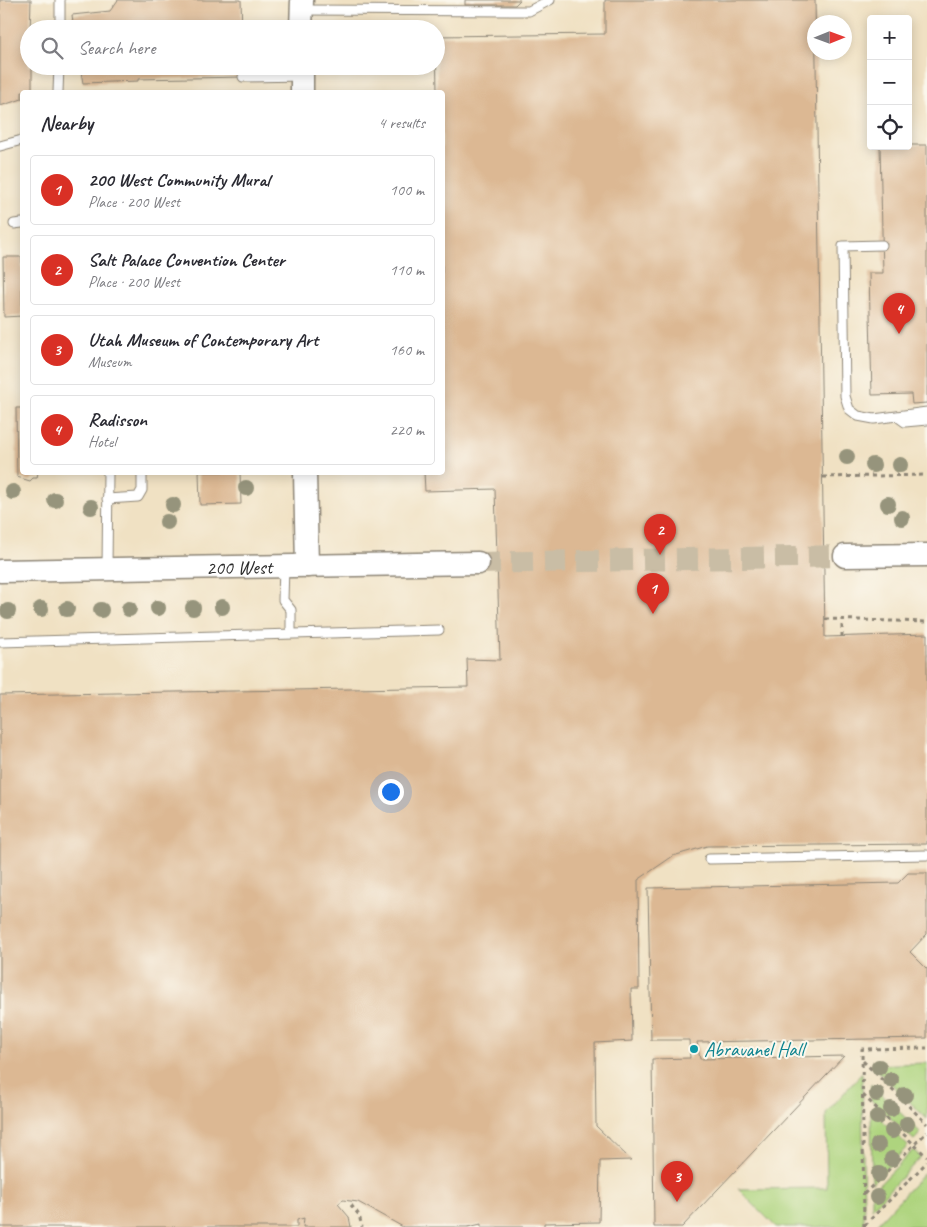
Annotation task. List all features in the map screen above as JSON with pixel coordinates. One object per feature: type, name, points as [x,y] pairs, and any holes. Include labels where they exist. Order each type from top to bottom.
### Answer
[{"type":"street","points":[[305,475],[307,566]]},
{"type":"street","points":[[845,556],[927,555]]},
{"type":"street","name":"200 West","points":[[0,571],[478,563]]},
{"type":"lane","points":[[60,0],[60,20]]},
{"type":"lane","points":[[302,13],[529,11],[550,0]]},
{"type":"lane","points":[[58,90],[59,75]]},
{"type":"lane","points":[[243,77],[302,78]]},
{"type":"lane","points":[[0,146],[20,141]]},
{"type":"lane","points":[[882,245],[843,246],[844,396],[849,409],[858,416],[874,419],[898,417],[906,413],[927,412]]},
{"type":"lane","points":[[898,417],[905,422],[927,420]]},
{"type":"lane","points":[[106,569],[108,475]]},
{"type":"lane","points":[[107,499],[138,497],[142,490],[142,475]]},
{"type":"lane","points":[[284,566],[284,600],[291,610],[291,633]]},
{"type":"lane","points":[[0,642],[439,630]]},
{"type":"lane","points":[[709,858],[927,854]]},
{"type":"path","points":[[823,477],[927,475]]},
{"type":"path","points":[[825,618],[927,622]]},
{"type":"path","points":[[842,619],[842,636]]},
{"type":"path","points":[[864,1226],[862,1048],[927,1048]]},
{"type":"path","points":[[862,1060],[927,1124]]},
{"type":"path","points":[[863,1094],[927,1157]]},
{"type":"path","points":[[864,1194],[927,1132]]},
{"type":"path","points":[[864,1226],[927,1162]]},
{"type":"path","points":[[351,1204],[359,1215],[362,1227]]},
{"type":"green space","points":[[927,1063],[927,1119],[872,1065]]},
{"type":"green space","points":[[862,1073],[864,1227],[776,1227],[738,1189],[827,1188],[826,1113]]},
{"type":"green space","points":[[871,1084],[921,1133],[914,1140],[871,1100]]},
{"type":"green space","points":[[871,1109],[908,1146],[872,1183]]},
{"type":"green space","points":[[913,1150],[921,1157],[872,1208],[872,1192]]},
{"type":"green space","points":[[927,1170],[927,1226],[874,1227]]},
{"type":"building","points":[[0,0],[31,0],[30,20],[20,20],[20,75],[32,75],[32,90],[20,90],[20,100],[0,106]]},
{"type":"building","points":[[118,0],[241,0],[242,20],[73,20],[72,15],[110,11]]},
{"type":"building","points":[[465,0],[520,0],[515,5],[465,5]]},
{"type":"building","points":[[605,0],[815,0],[815,15],[807,15],[807,60],[816,60],[825,637],[927,634],[927,844],[707,846],[673,856],[638,880],[639,989],[631,989],[632,1041],[595,1043],[596,1126],[631,1160],[600,1161],[599,1222],[544,1223],[544,1227],[481,1227],[481,1224],[468,1227],[403,1227],[358,1202],[343,1200],[338,1204],[349,1217],[351,1227],[303,1227],[304,1218],[297,1220],[297,1227],[0,1227],[0,695],[468,687],[467,659],[500,660],[495,489],[425,491],[424,475],[445,475],[445,90],[437,90],[437,75],[445,75],[445,36],[605,34]]},
{"type":"building","points":[[82,75],[243,75],[243,77],[138,79],[138,81],[83,83]]},
{"type":"building","points":[[912,145],[927,145],[927,403],[912,404],[911,394],[872,395],[869,273],[883,273],[880,150],[912,150]]},
{"type":"building","points":[[3,257],[20,257],[20,316],[4,317]]},
{"type":"building","points":[[16,408],[20,408],[20,475],[38,475],[37,478],[33,478],[30,481],[17,477]]},
{"type":"building","points":[[199,475],[240,475],[241,504],[200,505]]},
{"type":"building","name":"Abravanel Hall","points":[[908,873],[927,873],[927,934],[910,952],[927,969],[927,1038],[697,1042],[700,1059],[844,1056],[682,1227],[654,1227],[652,1059],[690,1058],[689,1040],[651,1040],[648,888],[898,883]]},
{"type":"tunnel","points":[[478,563],[845,556]]},
{"type":"place","name":"Radisson","points":[[899,334]]},
{"type":"place","name":"Salt Palace Convention Center","points":[[660,555]]},
{"type":"place","name":"200 West Community Mural","points":[[653,614]]},
{"type":"place","name":"Abravanel Hall","points":[[694,1049]]},
{"type":"place","name":"Utah Museum of Contemporary Art","points":[[677,1202]]}]
